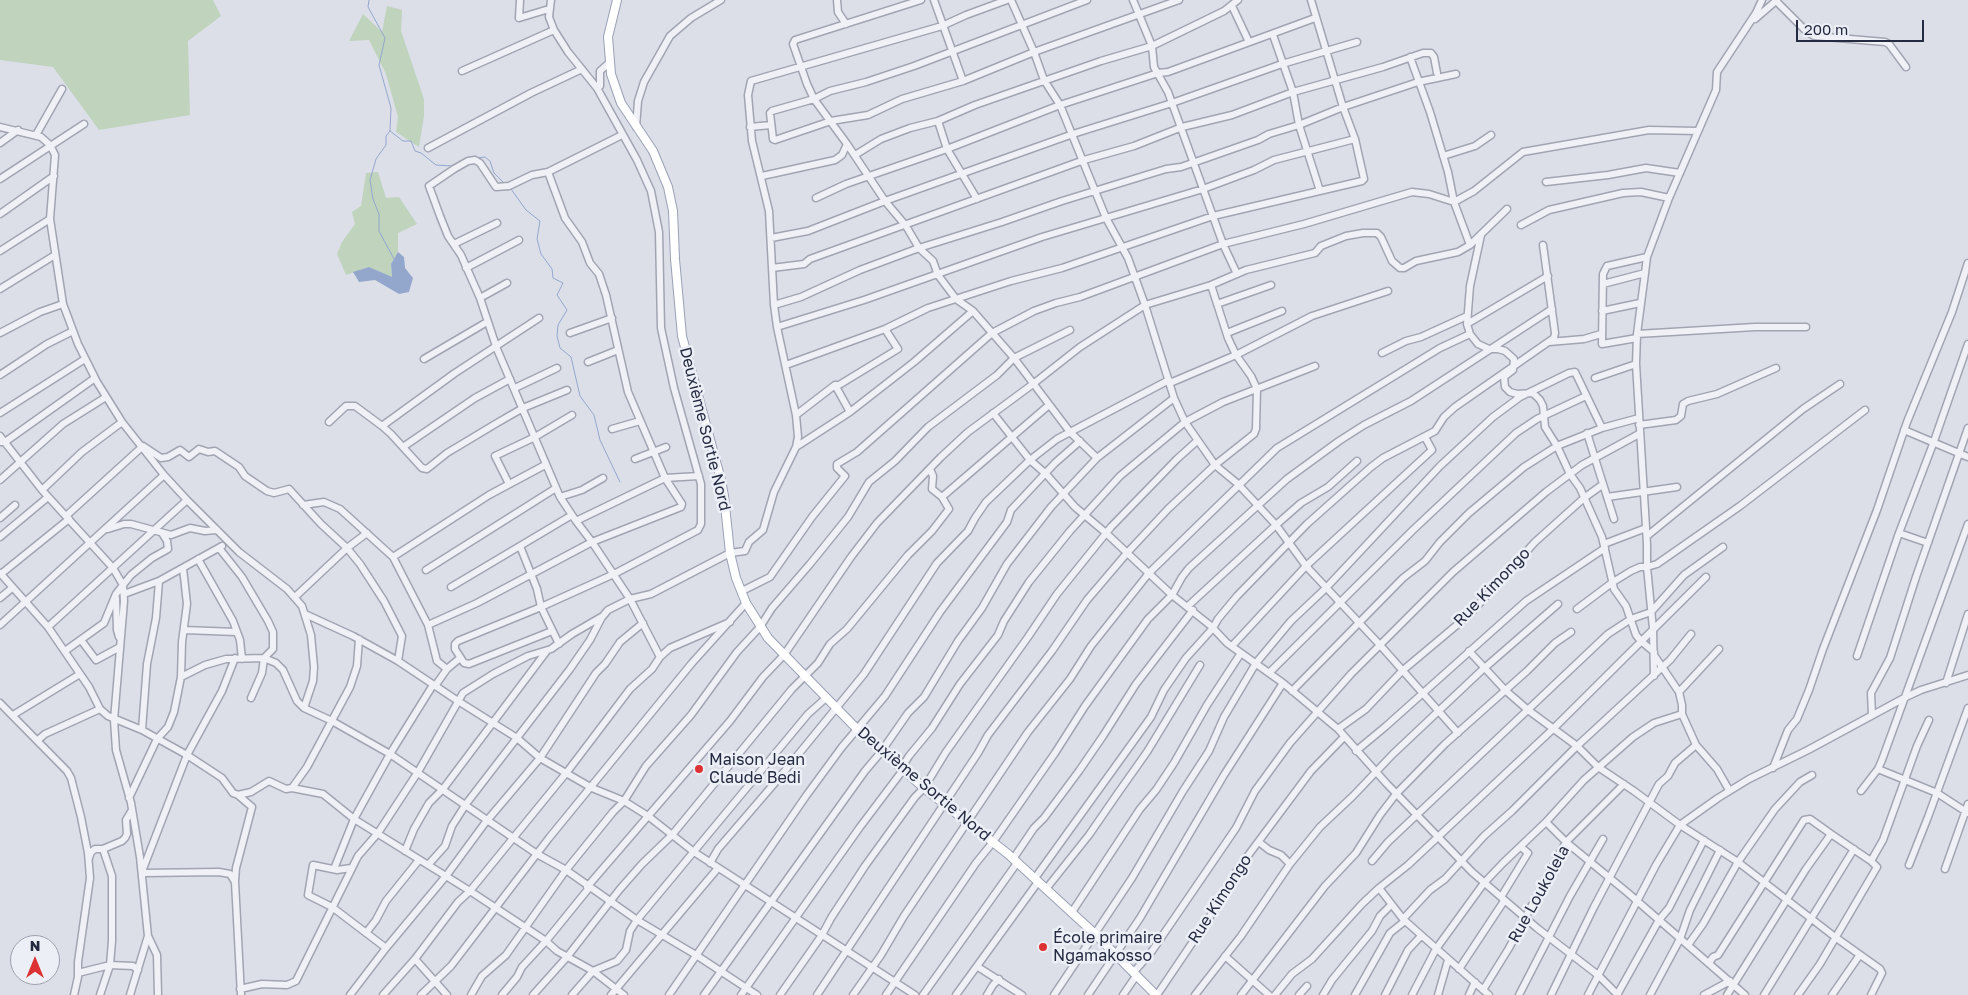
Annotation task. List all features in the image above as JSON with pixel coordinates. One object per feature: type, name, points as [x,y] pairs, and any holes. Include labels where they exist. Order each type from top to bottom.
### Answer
[{"type":"main road","name":"Deuxième Sortie Nord","points":[[617,0],[608,37],[609,63],[617,95],[659,163],[668,187],[673,211],[682,336],[723,488],[730,553],[746,603],[760,628],[784,655],[881,752],[994,842],[1072,912],[1156,995]]},
{"type":"street","points":[[520,0],[519,18],[549,9]]},
{"type":"street","points":[[551,0],[549,17],[554,30],[597,88],[648,182],[659,232],[661,328],[674,388],[701,484],[699,529],[614,574],[541,607],[458,641],[455,646],[460,658],[464,663],[469,664],[552,632]]},
{"type":"street","points":[[636,127],[638,101],[644,82],[670,36],[691,18],[722,0]]},
{"type":"street","points":[[837,0],[838,12],[846,24]]},
{"type":"street","points":[[921,0],[794,42],[807,84],[814,99],[885,201],[906,226],[918,248],[934,261],[938,275],[956,299],[973,311],[1014,358],[1070,432],[1097,458]]},
{"type":"street","points":[[934,0],[963,80]]},
{"type":"street","points":[[428,865],[445,846],[452,826],[466,804],[570,669],[608,610],[630,600],[652,594],[730,553],[744,551],[750,540],[763,530],[774,492],[796,447],[798,437],[796,415],[774,305],[769,211],[762,176],[754,152],[750,127],[748,95],[751,81],[942,26],[966,14],[1007,0]]},
{"type":"street","points":[[1011,0],[1044,80],[1060,105],[1073,134],[1106,218],[1123,248],[1145,305],[1174,398],[1185,422],[1215,465],[1238,484],[1276,525],[1306,566],[1360,623],[1458,733]]},
{"type":"street","points":[[1087,0],[988,39],[952,50],[925,62],[876,79],[830,91],[814,99],[772,110],[770,113],[773,139],[775,140],[831,121],[868,115],[902,99],[963,80],[1034,52],[1179,0]]},
{"type":"street","points":[[1134,0],[1152,46],[1152,62],[1165,84],[1182,127],[1212,216],[1237,274]]},
{"type":"street","points":[[854,155],[888,136],[938,121],[975,105],[1044,80],[1152,46],[1232,6],[1238,0]]},
{"type":"street","points":[[786,365],[885,329],[928,308],[1011,281],[1062,268],[1212,216],[1359,182],[1364,179],[1355,139],[1325,51],[1311,0]]},
{"type":"street","points":[[1654,676],[1653,629],[1647,567],[1647,536],[1636,364],[1644,273],[1647,257],[1669,198],[1716,90],[1717,72],[1762,0]]},
{"type":"street","points":[[1750,22],[1776,0],[1805,30],[1814,36],[1885,42],[1906,67]]},
{"type":"street","points":[[1232,6],[1249,42]]},
{"type":"street","points":[[816,198],[846,184],[947,149],[1060,105],[1158,73],[1168,72],[1316,18]]},
{"type":"street","points":[[462,71],[554,30]]},
{"type":"street","points":[[1273,34],[1293,92],[1299,125],[1320,191]]},
{"type":"street","points":[[771,238],[808,232],[885,201],[1073,134],[1172,103],[1282,64],[1357,42]]},
{"type":"street","points":[[772,268],[804,264],[810,259],[906,226],[1084,160],[1134,146],[1182,127],[1232,114],[1293,92],[1423,53],[1431,53],[1434,56],[1437,73]]},
{"type":"street","points":[[1410,57],[1430,112],[1454,202],[1470,245]]},
{"type":"street","points":[[597,88],[600,86],[600,71],[609,63]]},
{"type":"street","points":[[428,148],[531,93],[582,69]]},
{"type":"street","points":[[774,305],[801,297],[860,270],[918,248],[1194,161],[1418,82],[1456,74]]},
{"type":"street","points":[[36,135],[62,89]]},
{"type":"street","points":[[938,121],[947,149],[977,200]]},
{"type":"street","points":[[0,179],[84,124]]},
{"type":"street","points":[[750,127],[771,125]]},
{"type":"street","points":[[0,127],[36,135],[46,140],[56,157],[50,219],[63,304],[94,378],[122,422],[164,475],[229,542],[295,597],[305,614],[314,667],[313,680],[304,708]]},
{"type":"street","points":[[0,143],[18,130]]},
{"type":"street","points":[[742,592],[770,577],[812,517],[845,476],[837,468],[837,464],[857,452],[992,333],[1056,303],[1223,244],[1304,224],[1412,192],[1428,194],[1454,202],[1474,191],[1523,152],[1649,130],[1698,131]]},
{"type":"street","points":[[622,135],[548,172],[532,175],[508,186],[496,187],[480,162],[475,160],[468,161],[429,186],[448,236],[454,244],[480,298],[496,347],[560,497],[614,574],[643,623],[660,657]]},
{"type":"street","points":[[1443,156],[1475,146],[1491,135]]},
{"type":"street","points":[[777,327],[829,312],[938,275],[1033,240],[1202,189],[1254,170],[1274,160],[1355,139]]},
{"type":"street","points":[[762,176],[835,160],[842,155],[847,144]]},
{"type":"street","points":[[1546,182],[1608,175],[1646,168],[1680,173]]},
{"type":"street","points":[[428,625],[478,603],[592,542],[681,507],[682,504],[665,478],[628,392],[612,318],[599,274],[590,263],[582,242],[565,218],[548,172]]},
{"type":"street","points":[[0,214],[54,176]]},
{"type":"street","points":[[1521,225],[1549,210],[1623,193],[1641,192],[1669,198]]},
{"type":"street","points":[[502,995],[517,977],[522,967],[546,941],[588,887],[730,721],[768,671],[784,655],[851,557],[877,523],[968,432],[1080,347],[1145,305],[1211,285],[1246,270],[1315,253],[1321,246],[1346,236],[1363,233],[1379,235],[1392,261],[1400,268],[1404,268],[1416,261],[1458,252],[1470,245],[1507,209]]},
{"type":"street","points":[[0,251],[50,219]]},
{"type":"street","points":[[454,244],[497,223]]},
{"type":"street","points":[[1482,232],[1476,252],[1470,286],[1467,316],[1470,334],[1478,344],[1489,349],[1498,349],[1511,354],[1515,365],[1511,372],[1504,377],[1503,382],[1510,392],[1517,394],[1533,393],[1540,400],[1543,406],[1545,427],[1557,446],[1570,474],[1580,488],[1605,546],[1617,596],[1626,606],[1640,642],[1654,654],[1678,692],[1682,704],[1682,714],[1696,745],[1717,769],[1729,790]]},
{"type":"street","points":[[466,268],[518,240]]},
{"type":"street","points":[[956,995],[978,967],[1036,880],[1151,717],[1164,690],[1186,658],[1213,628],[1227,607],[1307,524],[1371,467],[1383,458],[1435,431],[1444,417],[1455,406],[1555,336],[1543,245]]},
{"type":"street","points":[[0,289],[55,255]]},
{"type":"street","points":[[1647,257],[1607,266],[1604,271],[1601,334],[1603,345],[1637,336],[1755,327],[1806,326]]},
{"type":"street","points":[[1773,768],[1788,730],[1797,719],[1809,690],[1877,510],[1904,430],[1952,312],[1968,263]]},
{"type":"street","points":[[1603,284],[1644,273]]},
{"type":"street","points":[[1467,324],[1548,276]]},
{"type":"street","points":[[480,298],[507,283]]},
{"type":"street","points":[[817,995],[988,735],[1052,651],[1087,600],[1168,509],[1215,465],[1254,434],[1256,429],[1256,389],[1251,376],[1236,355],[1211,285]]},
{"type":"street","points":[[1217,304],[1271,285]]},
{"type":"street","points":[[710,863],[718,849],[864,674],[891,630],[902,618],[943,555],[968,531],[974,518],[986,502],[1030,460],[1070,432],[1169,381],[1236,355],[1312,316],[1388,291]]},
{"type":"street","points":[[1602,312],[1640,303]]},
{"type":"street","points":[[0,333],[40,312],[63,304]]},
{"type":"street","points":[[886,995],[976,863],[994,842],[1085,706],[1148,619],[1172,595],[1189,568],[1198,562],[1229,531],[1288,479],[1339,441],[1364,425],[1411,401],[1552,309]]},
{"type":"street","points":[[796,447],[850,412],[914,362],[973,311]]},
{"type":"street","points":[[1227,333],[1282,311]]},
{"type":"street","points":[[1382,353],[1467,316]]},
{"type":"street","points":[[382,426],[455,373],[539,318]]},
{"type":"street","points":[[570,333],[612,318]]},
{"type":"street","points":[[424,359],[487,322]]},
{"type":"street","points":[[796,415],[834,385],[839,385],[898,349],[885,329]]},
{"type":"street","points":[[471,995],[486,971],[506,955],[566,870],[612,812],[624,802],[646,766],[691,715],[737,652],[760,628],[772,608],[848,517],[869,482],[895,461],[928,427],[997,375],[1014,358],[1070,330]]},
{"type":"street","points":[[0,375],[48,344],[74,331]]},
{"type":"street","points":[[853,995],[1028,732],[1070,679],[1091,646],[1149,573],[1277,448],[1440,348],[1470,334]]},
{"type":"street","points":[[1548,342],[1584,339],[1601,334]]},
{"type":"street","points":[[1858,656],[1899,533],[1968,344]]},
{"type":"street","points":[[588,362],[618,350]]},
{"type":"street","points":[[0,413],[85,359]]},
{"type":"street","points":[[1595,378],[1636,364]]},
{"type":"street","points":[[741,995],[860,827],[903,770],[909,756],[932,728],[960,684],[998,635],[1004,621],[1028,582],[1070,531],[1120,476],[1185,422],[1223,402],[1315,366]]},
{"type":"street","points":[[515,388],[557,368]]},
{"type":"street","points":[[1292,691],[1403,578],[1425,561],[1440,542],[1470,513],[1524,467],[1557,446],[1602,428],[1639,421],[1676,420],[1681,416],[1683,404],[1688,401],[1716,394],[1776,368]]},
{"type":"street","points":[[1054,995],[1132,878],[1169,814],[1209,751],[1224,717],[1256,663],[1291,622],[1326,588],[1462,444],[1493,417],[1529,392],[1575,372],[1602,428]]},
{"type":"street","points":[[3,442],[94,378]]},
{"type":"street","points":[[404,447],[475,398],[510,379]]},
{"type":"street","points":[[1647,536],[1804,409],[1840,384]]},
{"type":"street","points":[[834,385],[850,412]]},
{"type":"street","points":[[329,422],[346,406],[355,406],[382,426],[422,468],[427,469],[447,453],[523,408],[567,390]]},
{"type":"street","points":[[1269,673],[1413,530],[1516,433],[1586,396]]},
{"type":"street","points":[[0,480],[63,424],[106,397]]},
{"type":"street","points":[[704,995],[772,903],[865,771],[881,752],[908,713],[924,697],[958,641],[982,608],[1007,564],[1051,507],[1097,458],[1174,398]]},
{"type":"street","points":[[942,497],[1049,405]]},
{"type":"street","points":[[1577,609],[1613,582],[1640,567],[1657,564],[1740,506],[1865,410]]},
{"type":"street","points":[[993,413],[1030,460],[1046,474],[1063,495],[1172,595],[1190,608],[1232,646],[1283,683],[1338,729],[1376,773],[1484,884],[1570,955],[1598,975],[1617,995],[1659,920],[1669,908],[1704,840]]},
{"type":"street","points":[[509,484],[496,456],[572,415]]},
{"type":"street","points":[[612,429],[640,420]]},
{"type":"street","points":[[42,490],[82,452],[122,422]]},
{"type":"street","points":[[1872,715],[1871,693],[1890,658],[1905,608],[1968,428]]},
{"type":"street","points":[[1904,430],[1933,444],[1968,457]]},
{"type":"street","points":[[1587,434],[1614,519]]},
{"type":"street","points":[[1123,995],[1134,975],[1236,828],[1256,791],[1290,743],[1351,674],[1453,572],[1570,474],[1639,434]]},
{"type":"street","points":[[0,436],[48,497],[114,568],[123,585],[124,594],[114,720],[117,754],[132,810],[142,872],[148,936],[156,955],[158,995]]},
{"type":"street","points":[[1232,646],[1306,566],[1432,450],[1425,437]]},
{"type":"street","points":[[669,995],[806,796],[842,747],[885,696],[940,612],[1007,522],[1011,510],[1055,463],[1080,441]]},
{"type":"street","points":[[780,995],[822,935],[865,866],[915,797],[924,788],[946,752],[1057,594],[1106,533],[1177,459],[1197,441]]},
{"type":"street","points":[[142,447],[144,446],[161,458],[168,457],[180,450],[188,457],[200,448],[207,452],[216,451],[239,467],[245,476],[267,491],[274,493],[289,489],[347,548],[374,586],[402,636],[398,661]]},
{"type":"street","points":[[142,447],[67,517],[0,574],[48,627],[80,674],[100,708],[114,720],[142,730],[187,755],[222,778],[230,791],[252,807],[236,868],[235,882],[240,992],[262,984],[287,985],[296,981],[358,856],[378,833],[418,772],[464,693],[493,674],[528,656],[559,644],[603,616]]},
{"type":"street","points":[[635,459],[666,447]]},
{"type":"street","points":[[923,995],[1190,608],[1276,525],[1301,503],[1328,487],[1357,461]]},
{"type":"street","points":[[393,557],[489,494],[545,465]]},
{"type":"street","points":[[534,995],[642,864],[672,835],[792,689],[818,663],[830,644],[847,629],[949,509],[942,497],[932,489],[933,476],[930,469]]},
{"type":"street","points":[[0,624],[164,475]]},
{"type":"street","points":[[576,521],[665,478],[699,476]]},
{"type":"street","points":[[560,497],[582,490],[603,478]]},
{"type":"street","name":"Rue Kimongo","points":[[1338,729],[1366,709],[1402,671],[1470,614],[1535,542],[1602,484]]},
{"type":"street","points":[[1607,497],[1676,487]]},
{"type":"street","points":[[426,570],[556,488]]},
{"type":"street","points":[[0,537],[48,497]]},
{"type":"street","points":[[48,627],[114,568],[158,532],[187,500]]},
{"type":"street","points":[[303,504],[316,502],[340,510],[393,557],[428,625],[437,661],[447,669]]},
{"type":"street","points":[[0,518],[15,506]]},
{"type":"street","points":[[452,587],[572,515]]},
{"type":"street","points":[[104,530],[127,523],[171,535],[192,528],[205,531],[217,530]]},
{"type":"street","points":[[1861,791],[1878,769],[1968,524]]},
{"type":"street","points":[[1356,751],[1385,728],[1526,601],[1605,546],[1646,528]]},
{"type":"street","points":[[65,651],[106,621],[116,594],[131,575],[152,558],[168,549],[167,541],[158,532]]},
{"type":"street","points":[[295,597],[347,548],[367,533]]},
{"type":"street","points":[[1899,533],[1928,543]]},
{"type":"street","points":[[124,594],[159,581],[229,542]]},
{"type":"street","points":[[520,546],[537,589],[541,607],[559,644]]},
{"type":"street","points":[[1372,861],[1388,842],[1608,634],[1631,619],[1651,612],[1684,574],[1723,547]]},
{"type":"street","points":[[219,548],[242,577],[273,632],[274,645],[272,651],[264,658],[262,673],[251,698]]},
{"type":"street","points":[[142,872],[187,755],[239,659],[233,621],[198,559]]},
{"type":"street","points":[[129,798],[157,739],[170,722],[181,677],[187,604],[183,568]]},
{"type":"street","points":[[1275,995],[1292,974],[1312,960],[1344,923],[1379,888],[1438,838],[1553,729],[1706,577]]},
{"type":"street","points":[[142,730],[147,664],[156,618],[159,581]]},
{"type":"street","points":[[0,598],[12,588]]},
{"type":"street","points":[[116,594],[117,630],[120,645]]},
{"type":"street","points":[[421,995],[451,966],[494,908],[692,663],[746,603]]},
{"type":"street","points":[[1195,995],[1290,864],[1320,828],[1393,754],[1485,668],[1558,604]]},
{"type":"street","points":[[305,614],[360,639],[398,661],[434,686],[518,738],[540,758],[592,788],[624,802],[648,816],[710,863],[915,995]]},
{"type":"street","points":[[1946,683],[1968,614]]},
{"type":"street","points":[[383,995],[415,959],[458,902],[470,891],[514,838],[630,689],[652,669],[660,657],[670,648],[730,622]]},
{"type":"street","points":[[350,995],[446,876],[488,820],[540,758],[596,673],[606,664],[615,648],[625,636],[643,623]]},
{"type":"street","points":[[184,630],[236,632]]},
{"type":"street","points":[[1241,995],[1325,886],[1356,853],[1396,794],[1458,733],[1555,643],[1571,632]]},
{"type":"street","points":[[1355,995],[1390,933],[1430,890],[1446,879],[1484,836],[1512,811],[1576,746],[1654,676],[1690,634]]},
{"type":"street","points":[[292,788],[306,767],[350,687],[357,666],[360,639]]},
{"type":"street","points":[[81,640],[96,660],[120,645]]},
{"type":"street","points":[[1678,692],[1719,649]]},
{"type":"street","points":[[405,851],[414,828],[426,808],[443,789],[492,721],[547,650]]},
{"type":"street","points":[[1469,651],[1505,690],[1576,746],[1598,767],[1680,825],[1738,862],[1859,956],[1880,969],[1882,973],[1871,995]]},
{"type":"street","points":[[1072,912],[1140,809],[1170,770],[1207,705],[1241,653]]},
{"type":"street","points":[[181,677],[212,662],[264,658],[273,661],[280,666],[297,700],[304,708],[332,721],[390,754],[537,854],[566,870],[637,920],[758,995]]},
{"type":"street","points":[[334,869],[354,818],[390,754],[434,686],[447,669],[460,658]]},
{"type":"street","points":[[1046,889],[1069,861],[1147,752],[1200,665]]},
{"type":"street","points":[[13,715],[80,674]]},
{"type":"street","points":[[1588,995],[1637,900],[1680,825],[1729,790],[1906,697],[1921,690],[1968,675]]},
{"type":"street","points":[[1088,995],[1144,911],[1219,782],[1283,683]]},
{"type":"street","points":[[572,995],[593,971],[617,961],[626,950],[630,931],[637,920],[808,714],[826,698]]},
{"type":"street","points":[[0,703],[67,771],[81,817],[89,859],[90,878],[74,995]]},
{"type":"street","points":[[38,740],[45,734],[100,708]]},
{"type":"street","points":[[1909,865],[1968,708]]},
{"type":"street","points":[[1412,995],[1436,949],[1484,884],[1598,767],[1646,728],[1654,723],[1682,714]]},
{"type":"street","points":[[1871,861],[1883,840],[1917,746],[1929,720]]},
{"type":"street","name":"Rue Kimongo","points":[[1156,995],[1215,909],[1234,876],[1311,772],[1344,737]]},
{"type":"street","points":[[1551,995],[1658,784],[1668,776],[1675,763],[1696,745]]},
{"type":"street","points":[[1878,769],[1936,793],[1967,812]]},
{"type":"street","points":[[1688,945],[1703,924],[1738,862],[1780,803],[1800,782],[1812,775]]},
{"type":"street","points":[[238,795],[251,792],[268,781],[286,789],[292,788],[323,794],[354,818],[470,891],[546,941],[566,957],[593,971],[624,995]]},
{"type":"street","name":"Rue Loukolela","points":[[1483,990],[1566,842],[1624,784]]},
{"type":"street","points":[[1945,869],[1948,857],[1967,812],[1968,804]]},
{"type":"street","points":[[89,859],[91,852],[95,849],[104,849],[125,838],[127,834],[126,820],[132,810]]},
{"type":"street","points":[[1709,963],[1713,957],[1718,955],[1804,820],[1810,819],[1871,861],[1876,868],[1820,964],[1798,995]]},
{"type":"street","points":[[1546,822],[1566,842],[1637,900],[1745,995]]},
{"type":"street","points":[[1727,995],[1732,983],[1752,959],[1787,899],[1831,834]]},
{"type":"street","points":[[1519,995],[1548,937],[1603,839]]},
{"type":"street","points":[[1259,842],[1269,850],[1281,855],[1290,864]]},
{"type":"street","points":[[1459,969],[1503,899],[1528,853],[1521,847]]},
{"type":"street","points":[[100,995],[110,965],[112,940],[112,876],[104,849]]},
{"type":"street","points":[[1764,995],[1854,849]]},
{"type":"street","points":[[1650,995],[1680,939],[1690,910],[1720,850]]},
{"type":"street","points":[[366,933],[376,920],[386,901],[419,860]]},
{"type":"street","points":[[352,868],[334,869],[313,865],[308,892],[310,897],[332,907],[386,948]]},
{"type":"street","points":[[611,995],[718,868]]},
{"type":"street","points":[[142,872],[218,872],[230,874],[235,882]]},
{"type":"street","points":[[1379,888],[1404,920],[1489,995]]},
{"type":"street","points":[[1323,995],[1332,980],[1372,931],[1380,916],[1392,905]]},
{"type":"street","points":[[130,995],[148,936]]},
{"type":"street","points":[[1385,995],[1408,950],[1421,936]]},
{"type":"street","points":[[1225,956],[1270,995]]},
{"type":"street","points":[[1832,995],[1859,956]]},
{"type":"street","points":[[415,959],[447,995]]},
{"type":"street","points":[[1438,995],[1448,960]]},
{"type":"street","points":[[78,973],[110,965],[134,966],[138,970]]},
{"type":"street","points":[[978,967],[1022,995]]},
{"type":"street","points":[[987,995],[993,985],[999,980]]},
{"type":"street","points":[[1469,995],[1475,982]]},
{"type":"street","points":[[1704,995],[1732,983]]},
{"type":"street","points":[[1299,995],[1306,986]]},
{"type":"green space","points":[[0,0],[213,0],[221,16],[188,41],[190,115],[99,130],[53,67],[0,60]]},
{"type":"green space","points":[[387,6],[402,10],[401,31],[424,99],[424,116],[419,147],[396,132],[398,117],[386,74],[369,40],[349,41],[363,14],[382,32]]},
{"type":"green space","points":[[378,172],[386,198],[399,197],[417,224],[398,233],[398,252],[391,264],[392,278],[369,267],[346,275],[337,254],[342,242],[355,224],[352,212],[361,206],[366,173]]},
{"type":"water","points":[[398,252],[404,257],[405,268],[413,278],[409,292],[399,294],[375,280],[359,282],[353,272],[369,267],[392,277],[391,264]]},
{"type":"waterway","points":[[369,0],[368,7],[385,38],[379,65],[391,108],[390,131],[386,136],[386,145],[376,159],[370,180],[373,199],[379,214],[379,231],[394,259]]},
{"type":"waterway","points":[[390,131],[403,141],[411,141],[415,151],[421,153],[436,165],[452,166]]},
{"type":"waterway","points":[[477,158],[485,157],[490,161],[494,173],[504,183]]},
{"type":"waterway","points":[[511,189],[526,210],[540,221],[537,239],[541,254],[552,269],[553,278],[563,283],[557,295],[567,310],[558,325],[557,336],[560,348],[571,357],[580,396],[594,415],[600,440],[620,482]]},
{"type":"place","name":"Maison Jean Claude Bedi","points":[[699,769]]},
{"type":"place","name":"École primaire Ngamakosso","points":[[1043,947]]}]
